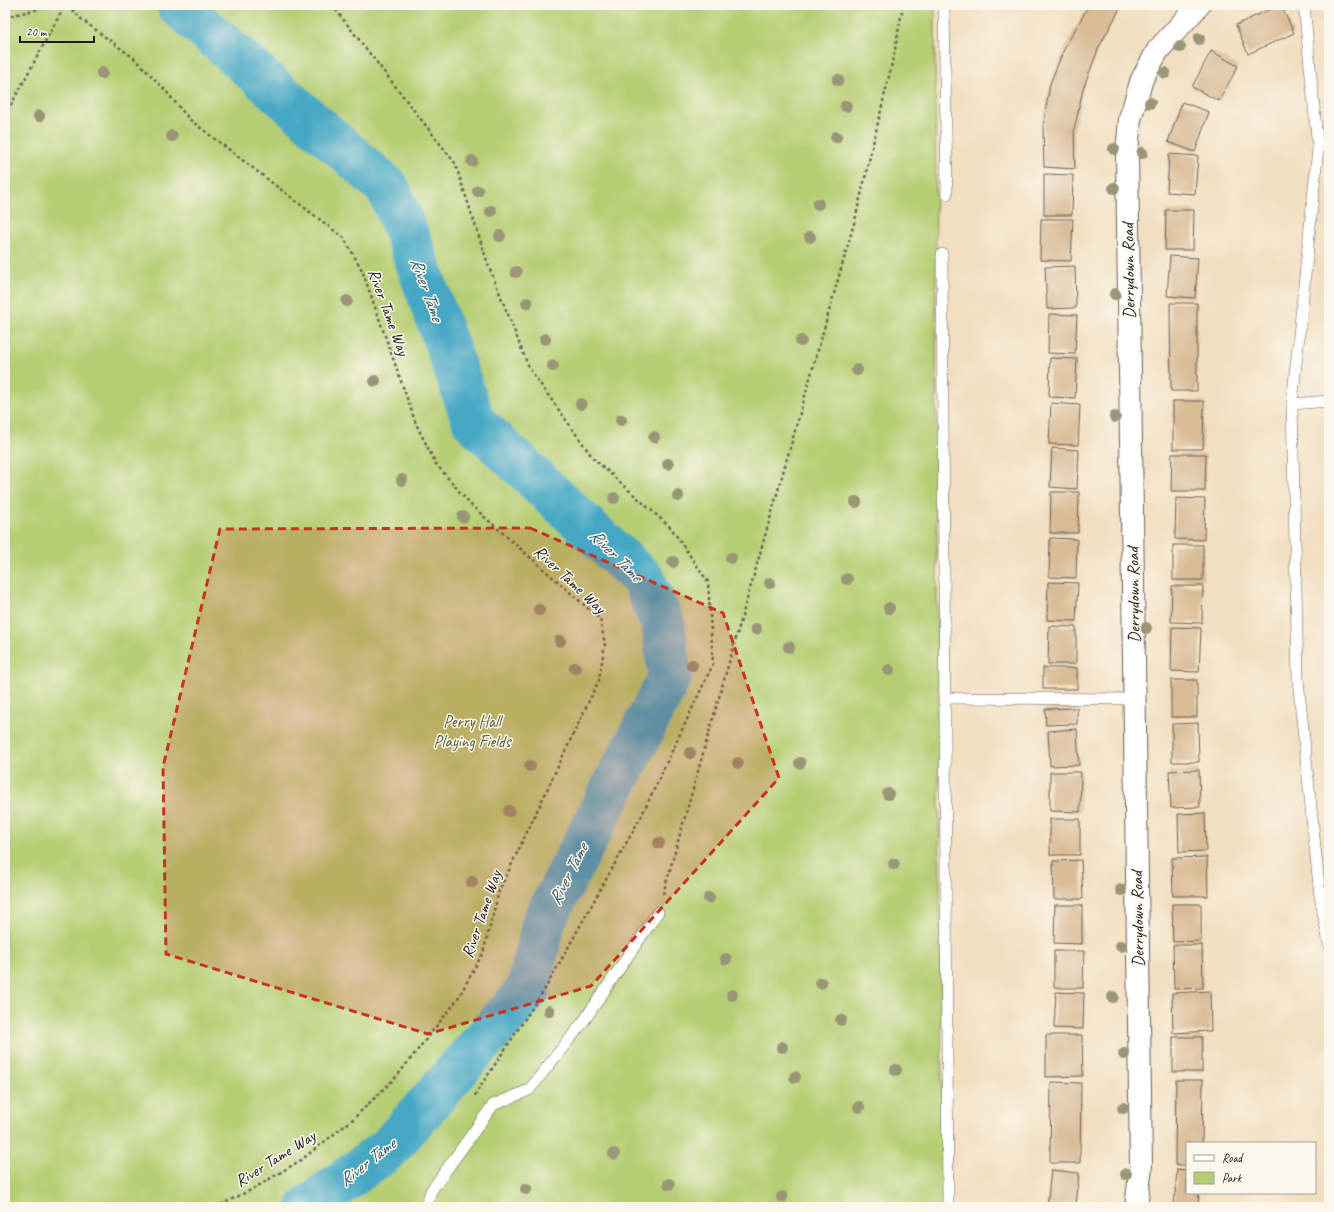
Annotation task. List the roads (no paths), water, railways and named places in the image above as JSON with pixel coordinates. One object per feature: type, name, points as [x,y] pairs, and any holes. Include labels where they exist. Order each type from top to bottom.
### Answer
[{"type":"street","name":"Derrydown Road","points":[[1136,1207],[1141,1166],[1127,153],[1130,119],[1142,79],[1158,50],[1199,5]]},
{"type":"lane","points":[[944,5],[947,194]]},
{"type":"lane","points":[[1304,5],[1318,148],[1292,404],[1298,680],[1320,896],[1329,944]]},
{"type":"lane","points":[[942,254],[948,1207]]},
{"type":"lane","points":[[1292,404],[1329,401]]},
{"type":"lane","points":[[944,698],[1134,699]]},
{"type":"lane","points":[[426,1207],[430,1191],[493,1105],[529,1090],[583,1022],[658,912]]},
{"type":"waterway","name":"River Tame","points":[[178,5],[388,188],[411,245],[474,422],[643,579],[663,624],[670,677],[544,921],[528,990],[388,1149],[308,1207]]},
{"type":"park label","name":"Perry Hall Playing Fields","points":[[472,731]]}]
